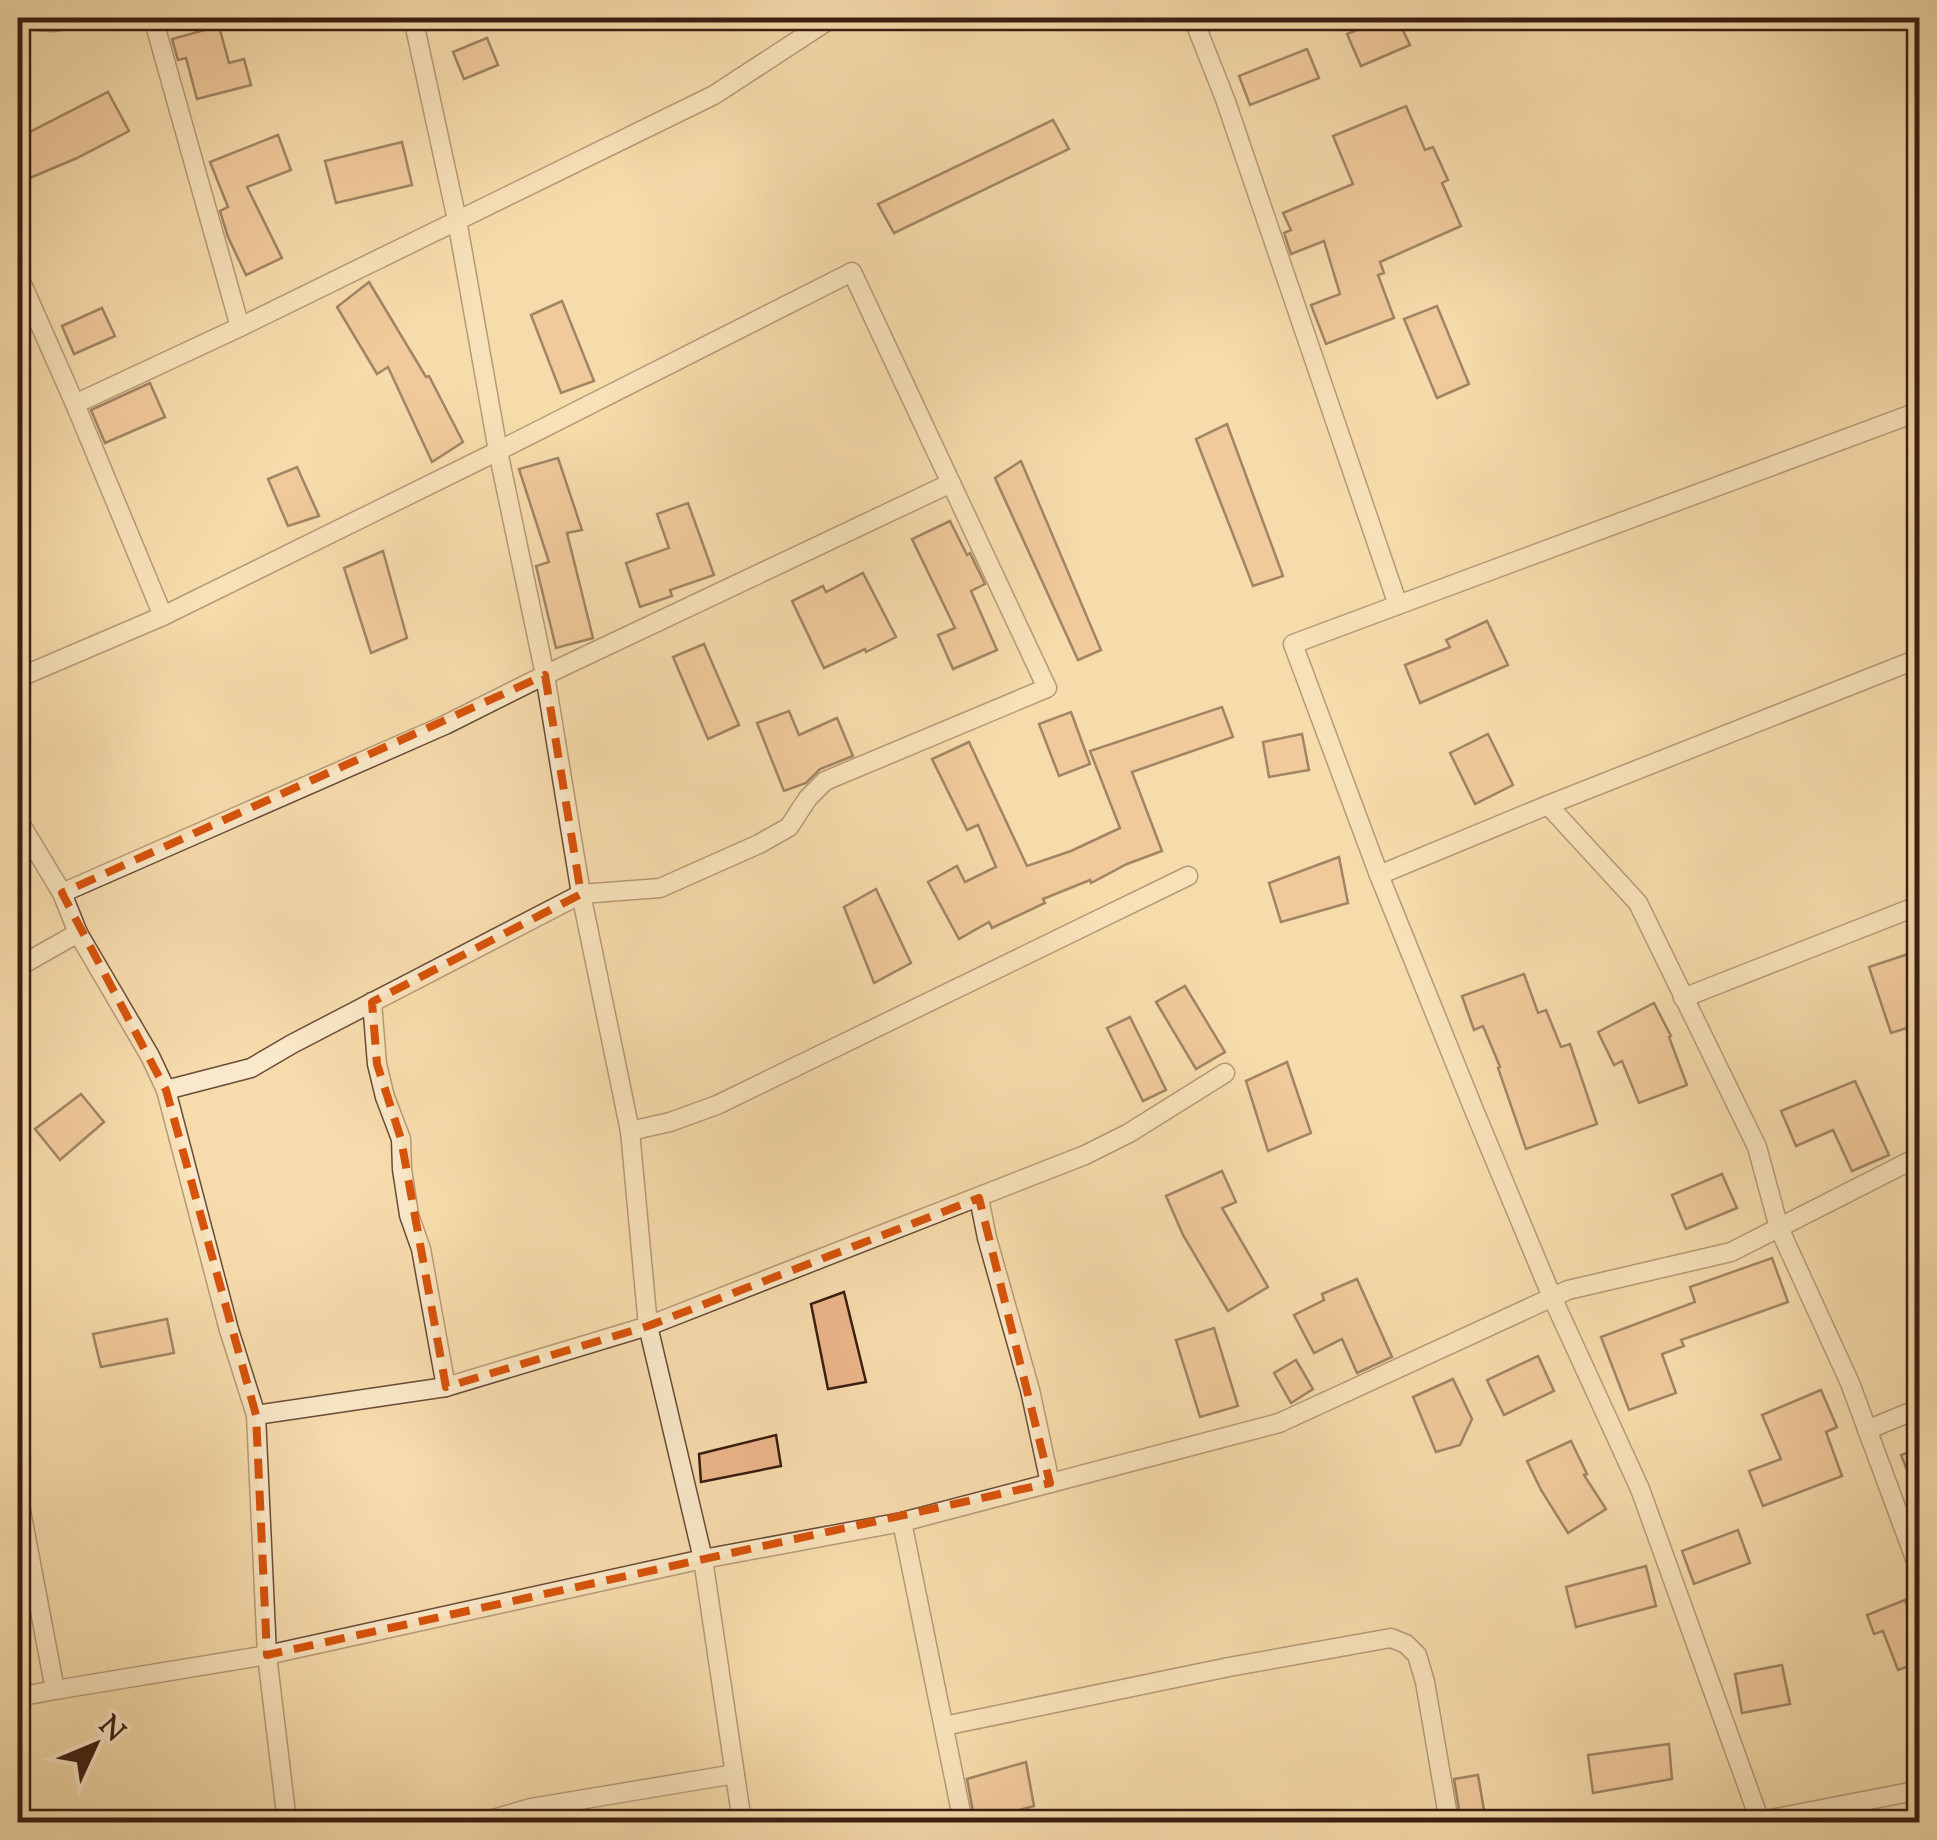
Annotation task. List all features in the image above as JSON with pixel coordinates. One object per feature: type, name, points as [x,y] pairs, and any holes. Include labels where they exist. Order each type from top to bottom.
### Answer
[{"type":"street","points":[[18,20],[53,22],[79,18]]},
{"type":"street","points":[[153,18],[240,327]]},
{"type":"street","points":[[414,18],[457,220],[498,452],[545,675],[581,894],[630,1131],[648,1326],[703,1560],[742,1822]]},
{"type":"street","points":[[75,404],[714,95],[832,18]]},
{"type":"street","points":[[1193,18],[1225,99],[1398,606]]},
{"type":"street","points":[[18,678],[163,616],[852,272],[1047,688],[825,782],[808,798],[789,827],[758,844],[660,888],[581,894],[252,1068],[166,1090]]},
{"type":"street","points":[[18,275],[163,616]]},
{"type":"street","points":[[1920,411],[1292,644],[1379,875],[1552,1297],[1640,1489],[1758,1822],[1920,1790]]},
{"type":"street","points":[[62,893],[445,725],[951,483]]},
{"type":"street","points":[[1379,875],[1920,658]]},
{"type":"street","points":[[1548,805],[1638,903],[1758,1146],[1779,1228],[1850,1384],[1920,1572]]},
{"type":"street","points":[[18,820],[62,893],[78,932],[166,1090],[229,1330],[256,1415],[267,1655],[288,1822]]},
{"type":"street","points":[[630,1131],[717,1106],[1188,876]]},
{"type":"street","points":[[1683,998],[1920,905]]},
{"type":"street","points":[[18,967],[78,932]]},
{"type":"street","points":[[372,1002],[377,1064],[401,1139],[409,1215],[421,1249],[446,1386]]},
{"type":"street","points":[[256,1415],[446,1386],[648,1326],[1085,1156],[1224,1073]]},
{"type":"street","points":[[18,1697],[267,1655],[703,1560],[902,1522],[1280,1423],[1568,1290],[1731,1252],[1920,1156]]},
{"type":"street","points":[[979,1198],[1030,1390],[1050,1483]]},
{"type":"street","points":[[1868,1430],[1920,1408]]},
{"type":"street","points":[[18,1495],[55,1690]]},
{"type":"street","points":[[902,1522],[964,1822]]},
{"type":"street","points":[[944,1726],[1229,1666],[1390,1638],[1406,1644],[1417,1655],[1426,1682],[1449,1822]]},
{"type":"street","points":[[483,1822],[531,1808],[735,1774]]},
{"type":"highlighted area","points":[[545,675],[581,894],[372,1002],[377,1064],[401,1139],[446,1387],[648,1326],[979,1198],[1050,1483],[267,1655],[256,1415],[166,1090],[62,893]]},
{"type":"building","points":[[1387,18],[1397,18],[1410,45],[1361,66],[1347,34]]},
{"type":"building","points":[[219,26],[229,63],[244,59],[251,85],[197,99],[186,58],[178,60],[172,39]]},
{"type":"building","points":[[487,38],[498,65],[464,79],[453,52]]},
{"type":"building","points":[[1307,49],[1319,78],[1250,105],[1239,76]]},
{"type":"building","points":[[108,92],[129,131],[18,183],[18,138]]},
{"type":"building","points":[[1406,106],[1425,150],[1433,147],[1448,180],[1442,183],[1461,226],[1380,262],[1384,273],[1378,275],[1394,318],[1326,344],[1311,305],[1340,294],[1324,241],[1291,254],[1284,233],[1291,230],[1283,213],[1353,184],[1333,136]]},
{"type":"building","points":[[1053,120],[1069,149],[894,233],[878,204]]},
{"type":"building","points":[[278,135],[291,170],[247,187],[282,258],[246,275],[228,237],[220,211],[228,207],[210,162]]},
{"type":"building","points":[[402,142],[412,185],[336,203],[325,161]]},
{"type":"building","points":[[369,282],[426,377],[429,376],[463,442],[432,462],[388,367],[377,374],[337,307]]},
{"type":"building","points":[[562,301],[594,381],[561,393],[531,315]]},
{"type":"building","points":[[1437,306],[1469,384],[1437,398],[1404,319]]},
{"type":"building","points":[[102,308],[115,336],[74,354],[62,326]]},
{"type":"building","points":[[150,383],[165,417],[105,443],[91,410]]},
{"type":"building","points":[[1227,424],[1283,576],[1253,586],[1196,439]]},
{"type":"building","points":[[558,458],[582,530],[567,533],[593,638],[556,648],[536,566],[549,562],[519,469]]},
{"type":"building","points":[[1021,461],[1101,650],[1078,660],[995,478]]},
{"type":"building","points":[[297,467],[319,516],[288,526],[268,479]]},
{"type":"building","points":[[688,503],[714,575],[670,590],[672,596],[640,607],[626,563],[669,548],[657,514]]},
{"type":"building","points":[[950,521],[985,584],[971,591],[997,650],[953,669],[938,635],[955,628],[912,539]]},
{"type":"building","points":[[383,551],[407,638],[371,653],[344,568]]},
{"type":"building","points":[[863,573],[896,637],[824,668],[792,601],[823,586],[826,592]]},
{"type":"building","points":[[1487,621],[1508,665],[1420,703],[1405,665],[1450,647],[1446,640]]},
{"type":"building","points":[[704,644],[739,725],[708,739],[673,657]]},
{"type":"building","points":[[1222,707],[1233,737],[1132,772],[1162,851],[1091,883],[1090,880],[1043,899],[1045,903],[992,928],[989,922],[959,939],[928,882],[957,866],[965,882],[996,867],[978,825],[967,830],[932,759],[969,742],[1027,866],[1120,828],[1090,751]]},
{"type":"building","points":[[789,711],[799,735],[837,718],[853,756],[820,769],[806,783],[784,791],[757,723]]},
{"type":"building","points":[[1071,712],[1090,764],[1059,776],[1039,724]]},
{"type":"building","points":[[1302,734],[1309,770],[1269,777],[1263,742]]},
{"type":"building","points":[[1488,734],[1513,785],[1475,804],[1450,753]]},
{"type":"building","points":[[1339,857],[1348,903],[1281,922],[1269,883]]},
{"type":"building","points":[[876,889],[911,963],[874,983],[844,907]]},
{"type":"building","points":[[1920,950],[1920,1024],[1891,1033],[1869,967]]},
{"type":"building","points":[[1524,974],[1538,1013],[1546,1010],[1561,1047],[1570,1044],[1597,1124],[1526,1149],[1483,1026],[1474,1030],[1462,996]]},
{"type":"building","points":[[1185,986],[1225,1052],[1196,1069],[1156,1002]]},
{"type":"building","points":[[1654,1003],[1671,1036],[1687,1085],[1639,1103],[1622,1061],[1614,1065],[1598,1032]]},
{"type":"building","points":[[1130,1017],[1166,1090],[1143,1101],[1107,1028]]},
{"type":"building","points":[[1287,1062],[1311,1133],[1268,1151],[1246,1081]]},
{"type":"building","points":[[1855,1081],[1889,1155],[1852,1171],[1833,1130],[1796,1146],[1781,1111]]},
{"type":"building","points":[[81,1094],[104,1122],[60,1160],[35,1129]]},
{"type":"building","points":[[1222,1171],[1236,1202],[1222,1208],[1268,1287],[1228,1311],[1183,1235],[1166,1196]]},
{"type":"building","points":[[1722,1174],[1737,1208],[1686,1229],[1672,1195]]},
{"type":"building","points":[[1772,1258],[1788,1302],[1681,1340],[1684,1346],[1662,1354],[1676,1393],[1629,1410],[1601,1337],[1695,1302],[1690,1287]]},
{"type":"building","points":[[1357,1279],[1392,1357],[1357,1373],[1342,1339],[1314,1353],[1294,1315],[1324,1300],[1322,1294]]},
{"type":"building","points":[[844,1292],[866,1382],[828,1389],[811,1304]]},
{"type":"building","points":[[167,1319],[174,1353],[101,1367],[93,1334]]},
{"type":"building","points":[[1214,1328],[1238,1406],[1200,1417],[1176,1340]]},
{"type":"building","points":[[1538,1356],[1554,1391],[1504,1415],[1487,1380]]},
{"type":"building","points":[[1296,1360],[1313,1389],[1291,1403],[1274,1373]]},
{"type":"building","points":[[1453,1379],[1472,1419],[1460,1445],[1436,1452],[1413,1397]]},
{"type":"building","points":[[1821,1390],[1837,1427],[1826,1432],[1842,1476],[1763,1506],[1749,1471],[1781,1459],[1762,1415]]},
{"type":"building","points":[[776,1435],[781,1466],[701,1482],[699,1454]]},
{"type":"building","points":[[1571,1441],[1587,1474],[1584,1475],[1606,1509],[1568,1533],[1527,1461]]},
{"type":"building","points":[[1920,1448],[1920,1500],[1919,1500],[1901,1455]]},
{"type":"building","points":[[1738,1530],[1750,1563],[1694,1584],[1682,1551]]},
{"type":"building","points":[[1646,1566],[1656,1606],[1576,1627],[1566,1587]]},
{"type":"building","points":[[1905,1600],[1920,1639],[1920,1662],[1898,1670],[1883,1631],[1874,1634],[1867,1615]]},
{"type":"building","points":[[1782,1665],[1790,1704],[1742,1713],[1735,1674]]},
{"type":"building","points":[[1669,1744],[1672,1779],[1593,1793],[1588,1755]]},
{"type":"building","points":[[1026,1762],[1034,1806],[975,1822],[967,1779]]},
{"type":"building","points":[[1478,1775],[1486,1822],[1461,1822],[1454,1779]]}]
